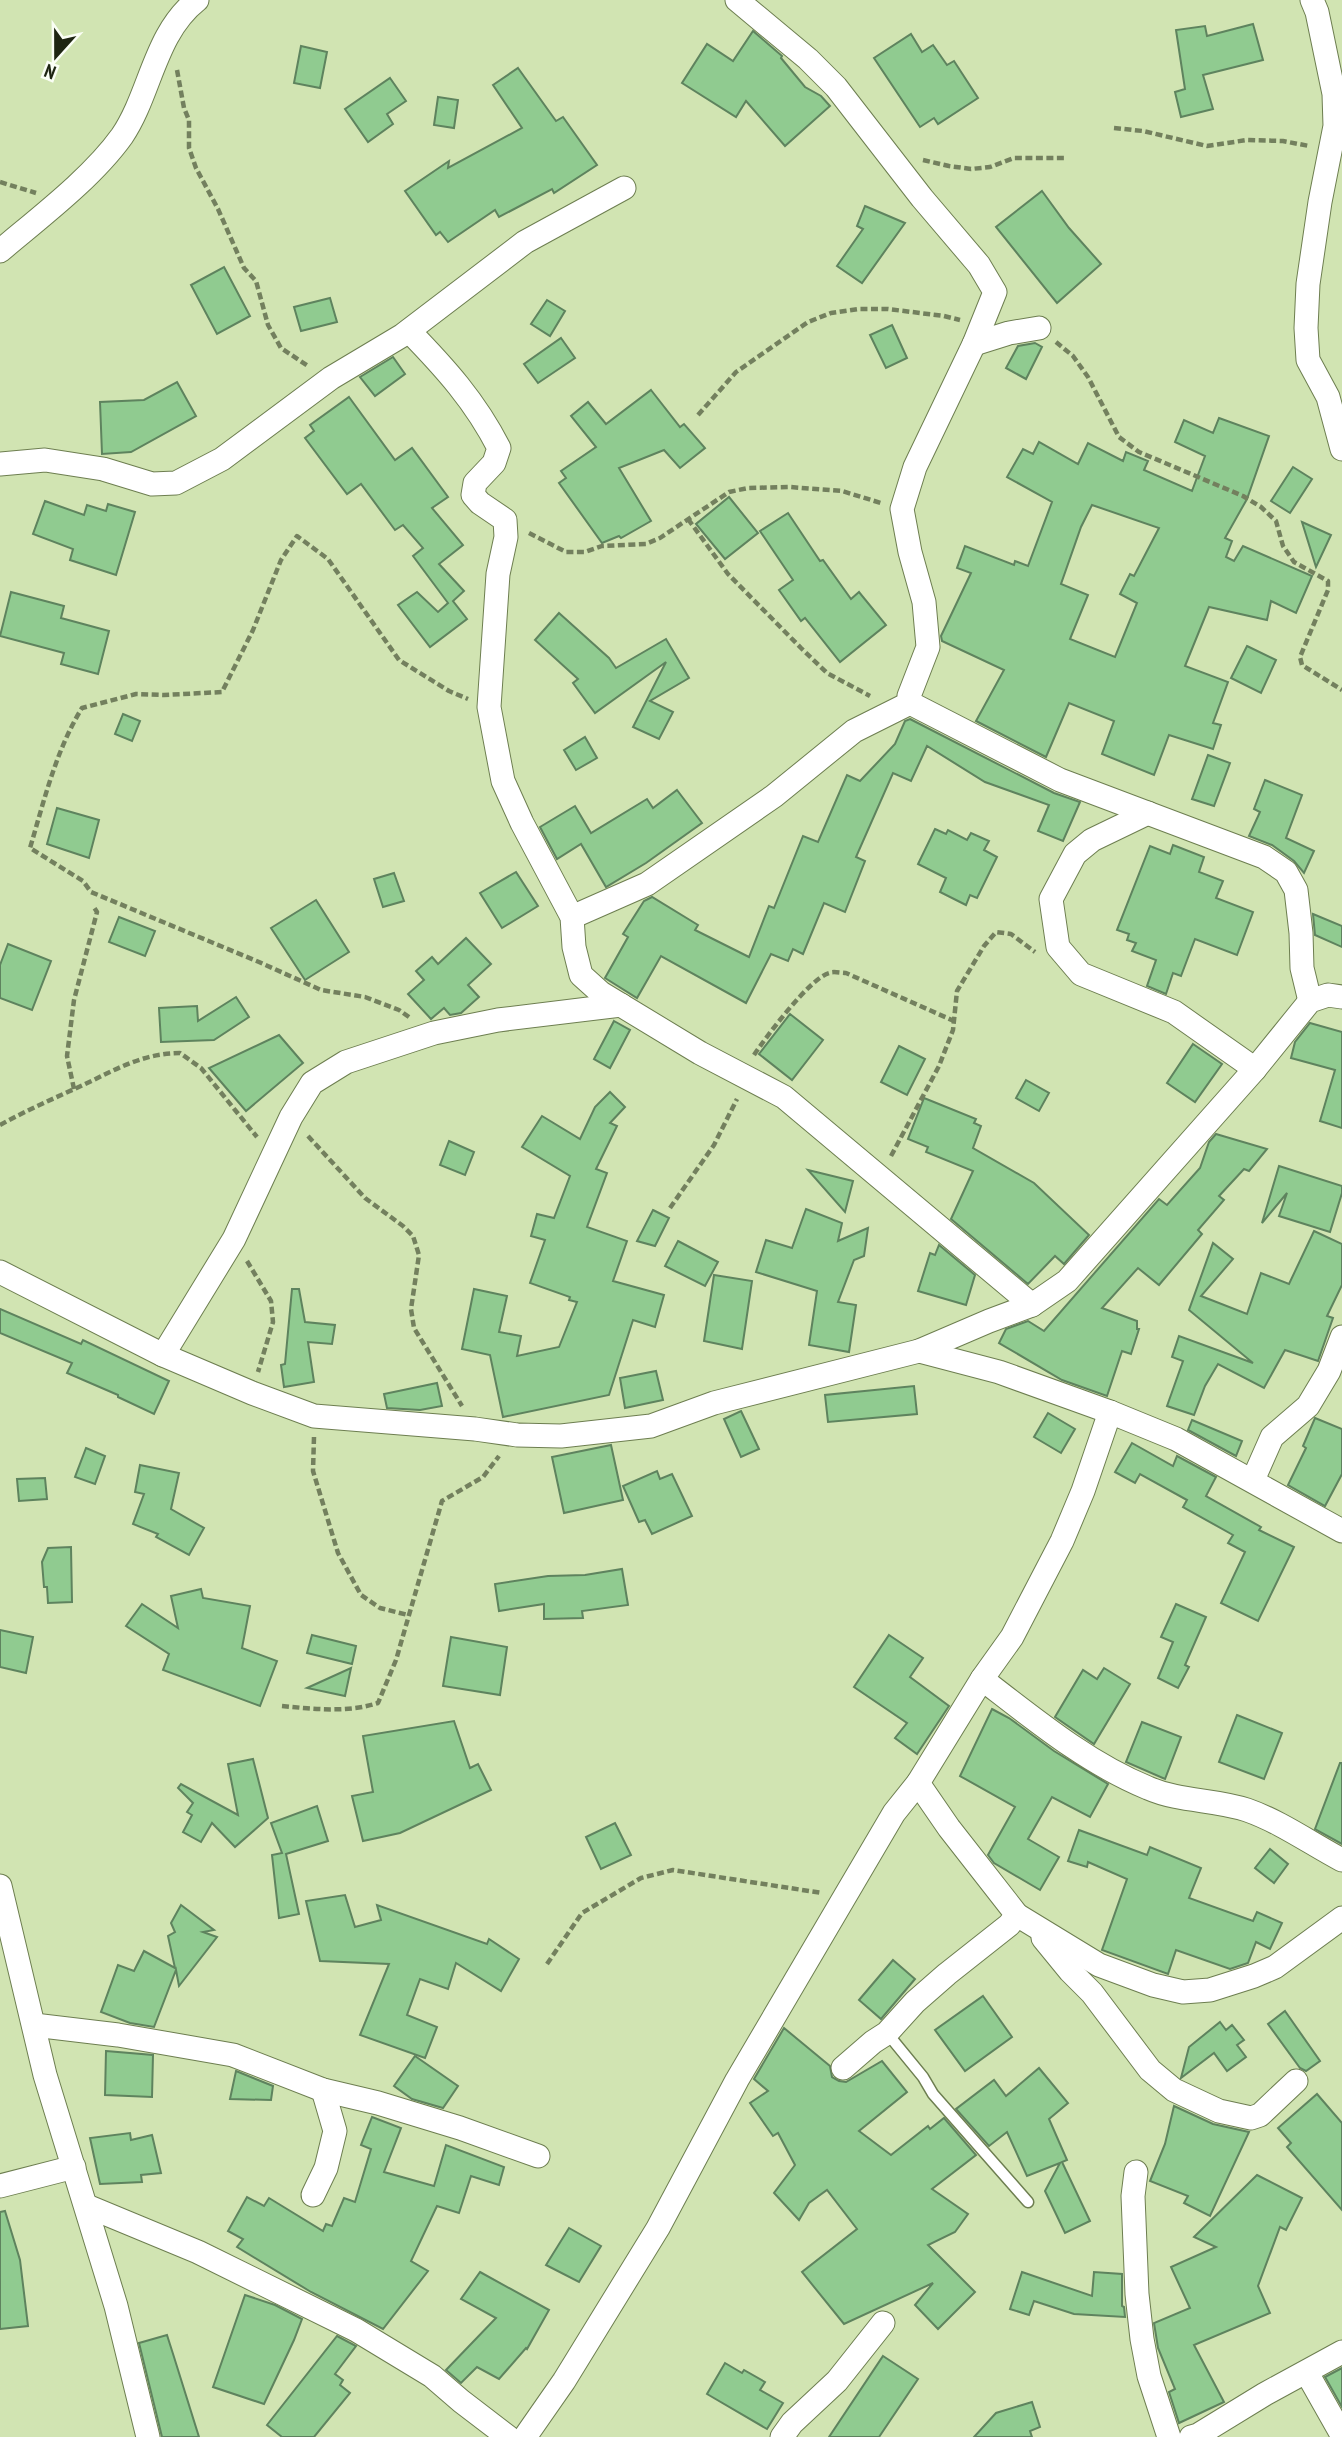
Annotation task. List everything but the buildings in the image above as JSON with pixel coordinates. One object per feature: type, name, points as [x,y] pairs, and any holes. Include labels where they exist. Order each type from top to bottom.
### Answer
[{"type":"street","points":[[0,251],[60,201],[121,137],[134,115],[169,30],[180,15],[197,0]]},
{"type":"street","points":[[572,917],[647,884],[774,796],[854,731],[905,705],[928,647],[924,602],[910,552],[902,509],[915,467],[978,335],[995,292],[979,265],[922,198],[836,87],[808,59],[737,0]]},
{"type":"street","points":[[1312,0],[1338,95],[1308,284],[1308,360],[1335,394],[1342,449]]},
{"type":"street","points":[[0,464],[45,460],[103,469],[152,484],[176,484],[222,459],[331,378],[409,331],[524,242],[624,188]]},
{"type":"street","points":[[978,335],[1039,328]]},
{"type":"street","points":[[409,331],[453,376],[484,418],[499,448],[494,463],[475,482],[473,495],[505,520],[506,537],[498,574],[489,707],[503,781],[572,917],[574,947],[582,975],[601,993],[700,1053],[784,1097],[1032,1305]]},
{"type":"street","points":[[905,705],[1060,780],[1264,857],[1286,872],[1296,890],[1302,968],[1310,1001]]},
{"type":"street","points":[[1148,813],[1093,840],[1075,854],[1051,899],[1058,947],[1081,974],[1174,1012],[1255,1069]]},
{"type":"street","points":[[0,1272],[163,1355],[314,1416],[517,1435],[561,1436],[651,1426],[713,1404],[919,1351],[1032,1305],[1067,1281],[1255,1069],[1310,1001],[1328,995],[1342,997]]},
{"type":"street","points":[[163,1355],[234,1239],[271,1156],[312,1083],[346,1062],[434,1033],[498,1020],[621,1005]]},
{"type":"street","points":[[1253,1480],[1272,1437],[1308,1406],[1329,1371],[1342,1337]]},
{"type":"street","points":[[919,1351],[999,1372],[1176,1439],[1342,1531]]},
{"type":"street","points":[[525,2437],[564,2381],[658,2228],[737,2080],[894,1813],[918,1783],[982,1679],[1012,1637],[1062,1541],[1083,1491],[1110,1412]]},
{"type":"street","points":[[982,1679],[1041,1724],[1117,1774],[1180,1799],[1213,1801],[1247,1810],[1291,1829],[1342,1860]]},
{"type":"street","points":[[918,1783],[950,1828],[1025,1920],[1092,1993],[1150,2070],[1174,2090],[1219,2111],[1251,2118],[1259,2115],[1296,2081]]},
{"type":"street","points":[[0,1886],[44,2075],[116,2305],[148,2437]]},
{"type":"street","points":[[843,2068],[887,2033],[915,2002],[1009,1925],[1025,1920],[1099,1965],[1153,1985],[1183,1992],[1210,1990],[1275,1967],[1342,1918]]},
{"type":"street","points":[[34,2025],[118,2035],[233,2055],[323,2090],[378,2103],[460,2128],[538,2156]]},
{"type":"street","points":[[313,2195],[327,2168],[335,2131],[323,2090]]},
{"type":"street","points":[[0,2186],[74,2167]]},
{"type":"street","points":[[1136,2172],[1133,2196],[1142,2339],[1149,2376],[1169,2437]]},
{"type":"street","points":[[87,2206],[198,2252],[356,2330],[432,2376],[508,2437]]},
{"type":"street","points":[[782,2437],[792,2423],[812,2407],[846,2371],[883,2323]]},
{"type":"street","points":[[1191,2437],[1342,2352]]},
{"type":"street","points":[[1307,2373],[1342,2435]]},
{"type":"lane","points":[[887,2033],[923,2077],[933,2094],[1028,2202]]},
{"type":"path","points":[[176,69],[189,120],[189,148],[195,168],[218,209],[244,268],[256,281],[268,325],[281,348],[299,362],[331,378]]},
{"type":"path","points":[[1114,128],[1143,131],[1207,146],[1247,140],[1331,148]]},
{"type":"path","points":[[888,154],[971,169],[990,167],[1014,158],[1064,158]]},
{"type":"path","points":[[0,182],[60,201]]},
{"type":"path","points":[[698,415],[736,372],[808,323],[831,313],[858,309],[888,309],[944,316],[978,335]]},
{"type":"path","points":[[1039,328],[1073,356],[1088,377],[1119,437],[1139,453],[1243,496],[1261,507],[1276,521],[1283,547],[1294,562],[1328,581],[1328,590],[1300,657],[1302,665],[1342,690]]},
{"type":"path","points":[[505,520],[566,552],[585,552],[602,546],[646,544],[660,538],[729,492],[748,488],[790,487],[842,491],[902,509]]},
{"type":"path","points":[[688,519],[728,575],[827,673],[862,693],[905,705]]},
{"type":"path","points":[[434,1033],[399,1010],[365,997],[321,990],[91,892],[83,881],[30,848],[60,752],[72,723],[82,708],[136,694],[222,692],[253,631],[281,560],[297,536],[328,559],[399,660],[449,691],[489,707]]},
{"type":"path","points":[[74,1089],[67,1056],[74,1000],[97,912],[93,906]]},
{"type":"path","points":[[879,1178],[939,1066],[953,1030],[957,991],[984,946],[996,932],[1011,934],[1037,953]]},
{"type":"path","points":[[670,1208],[714,1145],[748,1077],[753,1057],[770,1031],[809,988],[828,973],[846,973],[954,1021]]},
{"type":"path","points":[[0,1125],[44,1101],[148,1056],[180,1053],[201,1069],[271,1156]]},
{"type":"path","points":[[291,1117],[365,1198],[413,1236],[419,1255],[411,1309],[414,1328],[475,1429]]},
{"type":"path","points":[[234,1239],[271,1301],[273,1322],[252,1393]]},
{"type":"path","points":[[314,1416],[313,1471],[338,1553],[361,1595],[380,1608],[408,1615]]},
{"type":"path","points":[[282,1706],[322,1710],[364,1708],[378,1703],[396,1660],[442,1500],[483,1477],[517,1435]]},
{"type":"path","points":[[547,1964],[582,1913],[641,1878],[655,1873],[673,1870],[844,1896]]}]
